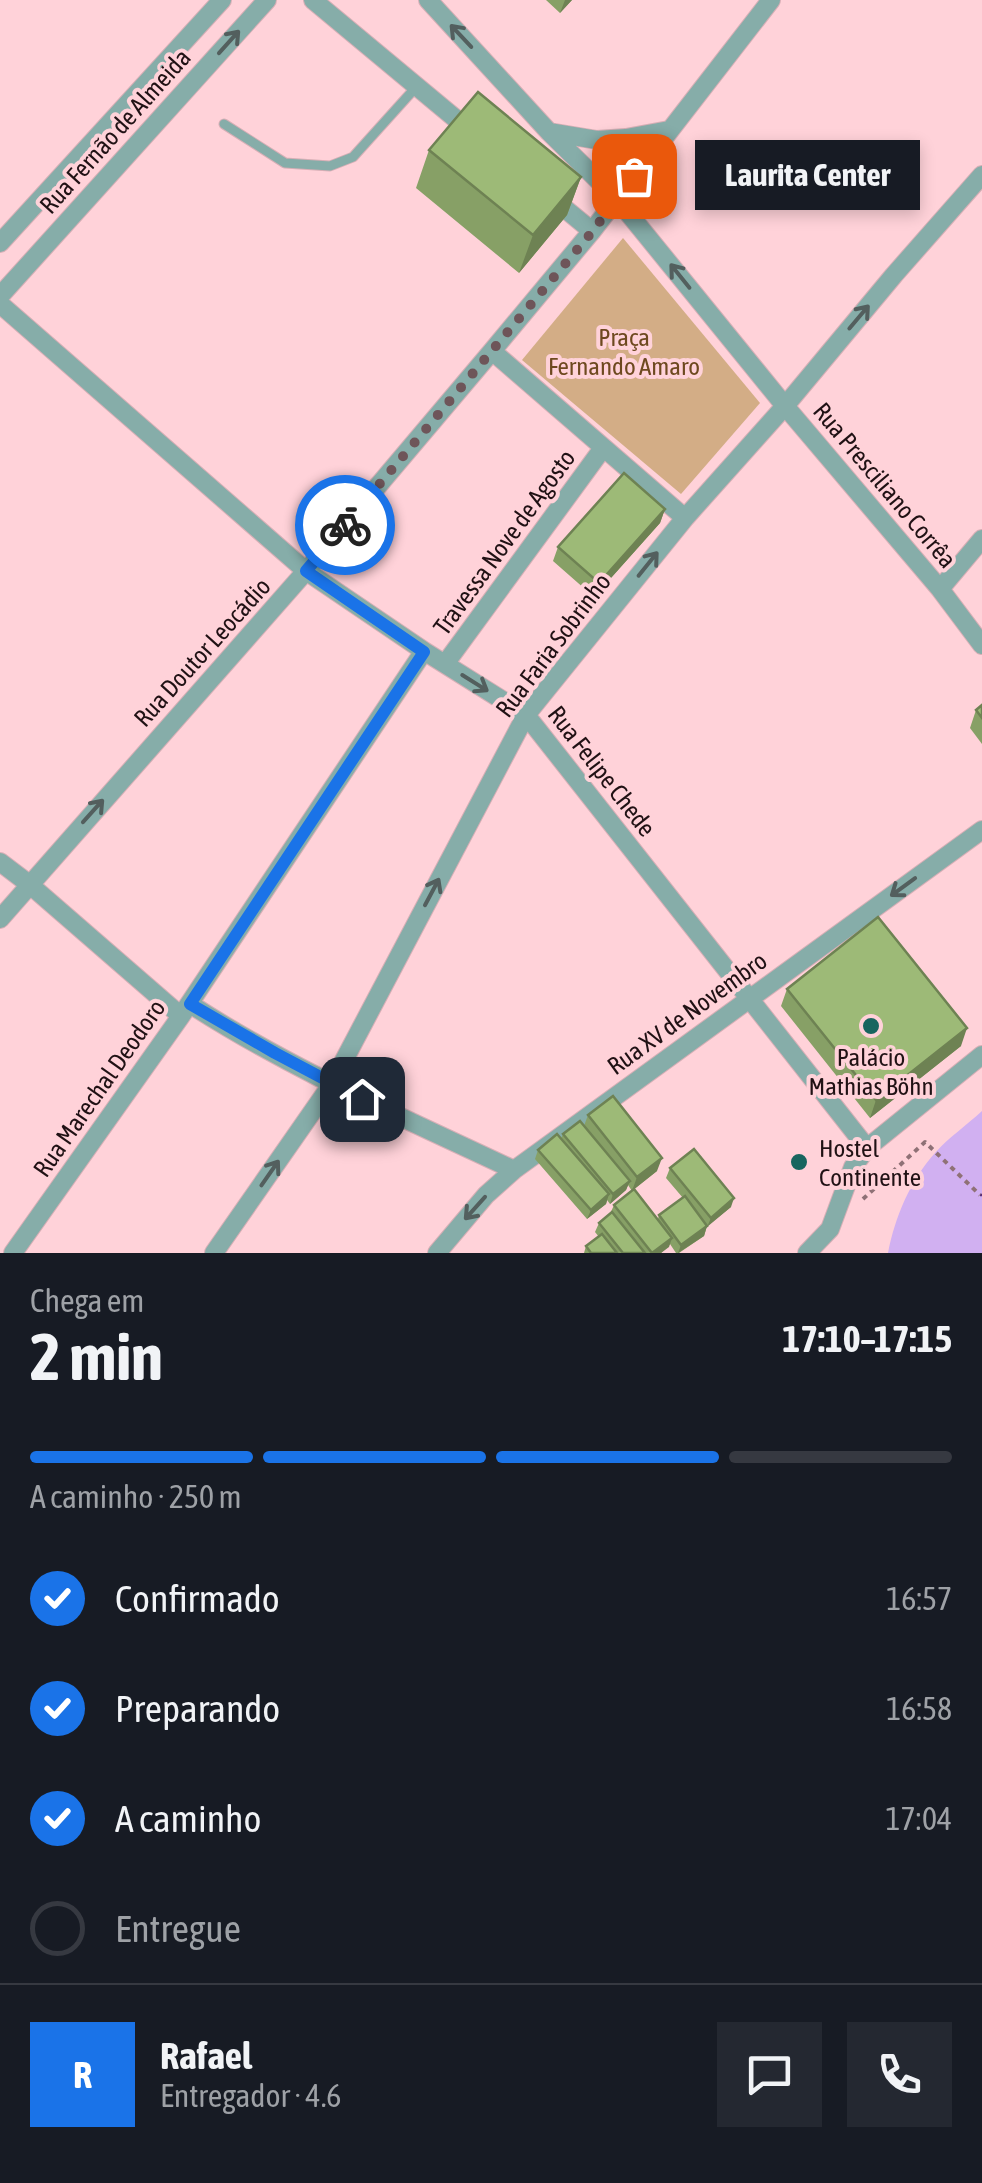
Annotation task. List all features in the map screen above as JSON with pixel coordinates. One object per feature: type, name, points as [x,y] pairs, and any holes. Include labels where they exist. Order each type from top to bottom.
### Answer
[{"type":"street","name":"Rua Fernão de Almeida","points":[[0,242],[222,0]]},
{"type":"street","name":"Rua Fernão de Almeida","points":[[0,296],[267,0]]},
{"type":"street","points":[[313,0],[330,8],[490,146]]},
{"type":"street","name":"Rua Presciliano Corrêa","points":[[428,0],[549,132],[616,198],[982,645]]},
{"type":"street","name":"Rua Doutor Leocádio","points":[[0,918],[306,571],[592,232],[771,0]]},
{"type":"street","points":[[549,132],[598,140],[670,130]]},
{"type":"street","name":"Rua Faria Sobrinho","points":[[214,1253],[332,1084],[526,714],[685,518],[982,175]]},
{"type":"street","points":[[534,183],[592,232]]},
{"type":"street","name":"Rua Felipe Chede","points":[[0,304],[306,571],[424,652],[526,714],[867,1148]]},
{"type":"street","points":[[492,351],[685,518]]},
{"type":"street","name":"Travessa Nove de Agosto","points":[[445,664],[603,448]]},
{"type":"street","points":[[940,589],[982,539]]},
{"type":"street","name":"Rua Marechal Deodoro","points":[[13,1253],[186,1010],[424,652]]},
{"type":"street","name":"Rua XV de Novembro","points":[[437,1253],[486,1195],[514,1170],[982,830]]},
{"type":"street","points":[[0,862],[186,1010],[514,1170]]},
{"type":"street","points":[[807,1253],[830,1229],[853,1167],[867,1148],[975,1061]]},
{"type":"lane","points":[[224,124],[285,164],[330,166],[353,157],[417,86]]},
{"type":"path","points":[[857,1204],[925,1142],[980,1195]]},
{"type":"green space","name":"Praça Fernando Amaro","points":[[623,238],[760,403],[681,494],[522,360]]},
{"type":"shaded area","points":[[982,1111],[982,1253],[888,1253],[899,1213],[918,1175],[940,1147]]},
{"type":"building","points":[[478,92],[581,177],[533,235],[429,150]]},
{"type":"building","points":[[624,473],[665,509],[599,583],[558,547]]},
{"type":"building","name":"Palácio Mathias Böhn","points":[[878,917],[967,1028],[876,1100],[787,989]]},
{"type":"building","points":[[613,1096],[662,1158],[637,1177],[588,1115]]},
{"type":"building","points":[[580,1121],[630,1181],[613,1194],[563,1134]]},
{"type":"building","points":[[557,1134],[609,1194],[591,1210],[538,1150]]},
{"type":"building","points":[[694,1149],[734,1198],[711,1218],[670,1168]]},
{"type":"building","points":[[634,1189],[672,1238],[652,1253],[614,1205]]},
{"type":"building","points":[[685,1196],[707,1226],[681,1245],[659,1215]]},
{"type":"building","points":[[612,1212],[645,1253],[623,1253],[599,1223]]},
{"type":"building","points":[[602,1234],[617,1253],[591,1253],[586,1246]]},
{"type":"way so far","points":[[345,525],[592,232],[634,176]]},
{"type":"place","name":"Laurita Center","points":[[634,176]]},
{"type":"place","name":"Palácio Mathias Böhn","points":[[871,1026]]},
{"type":"place","name":"Hostel Continente","points":[[799,1162]]},
{"type":"route","points":[[345,525],[306,571],[424,652],[190,1004],[362,1099]]}]
